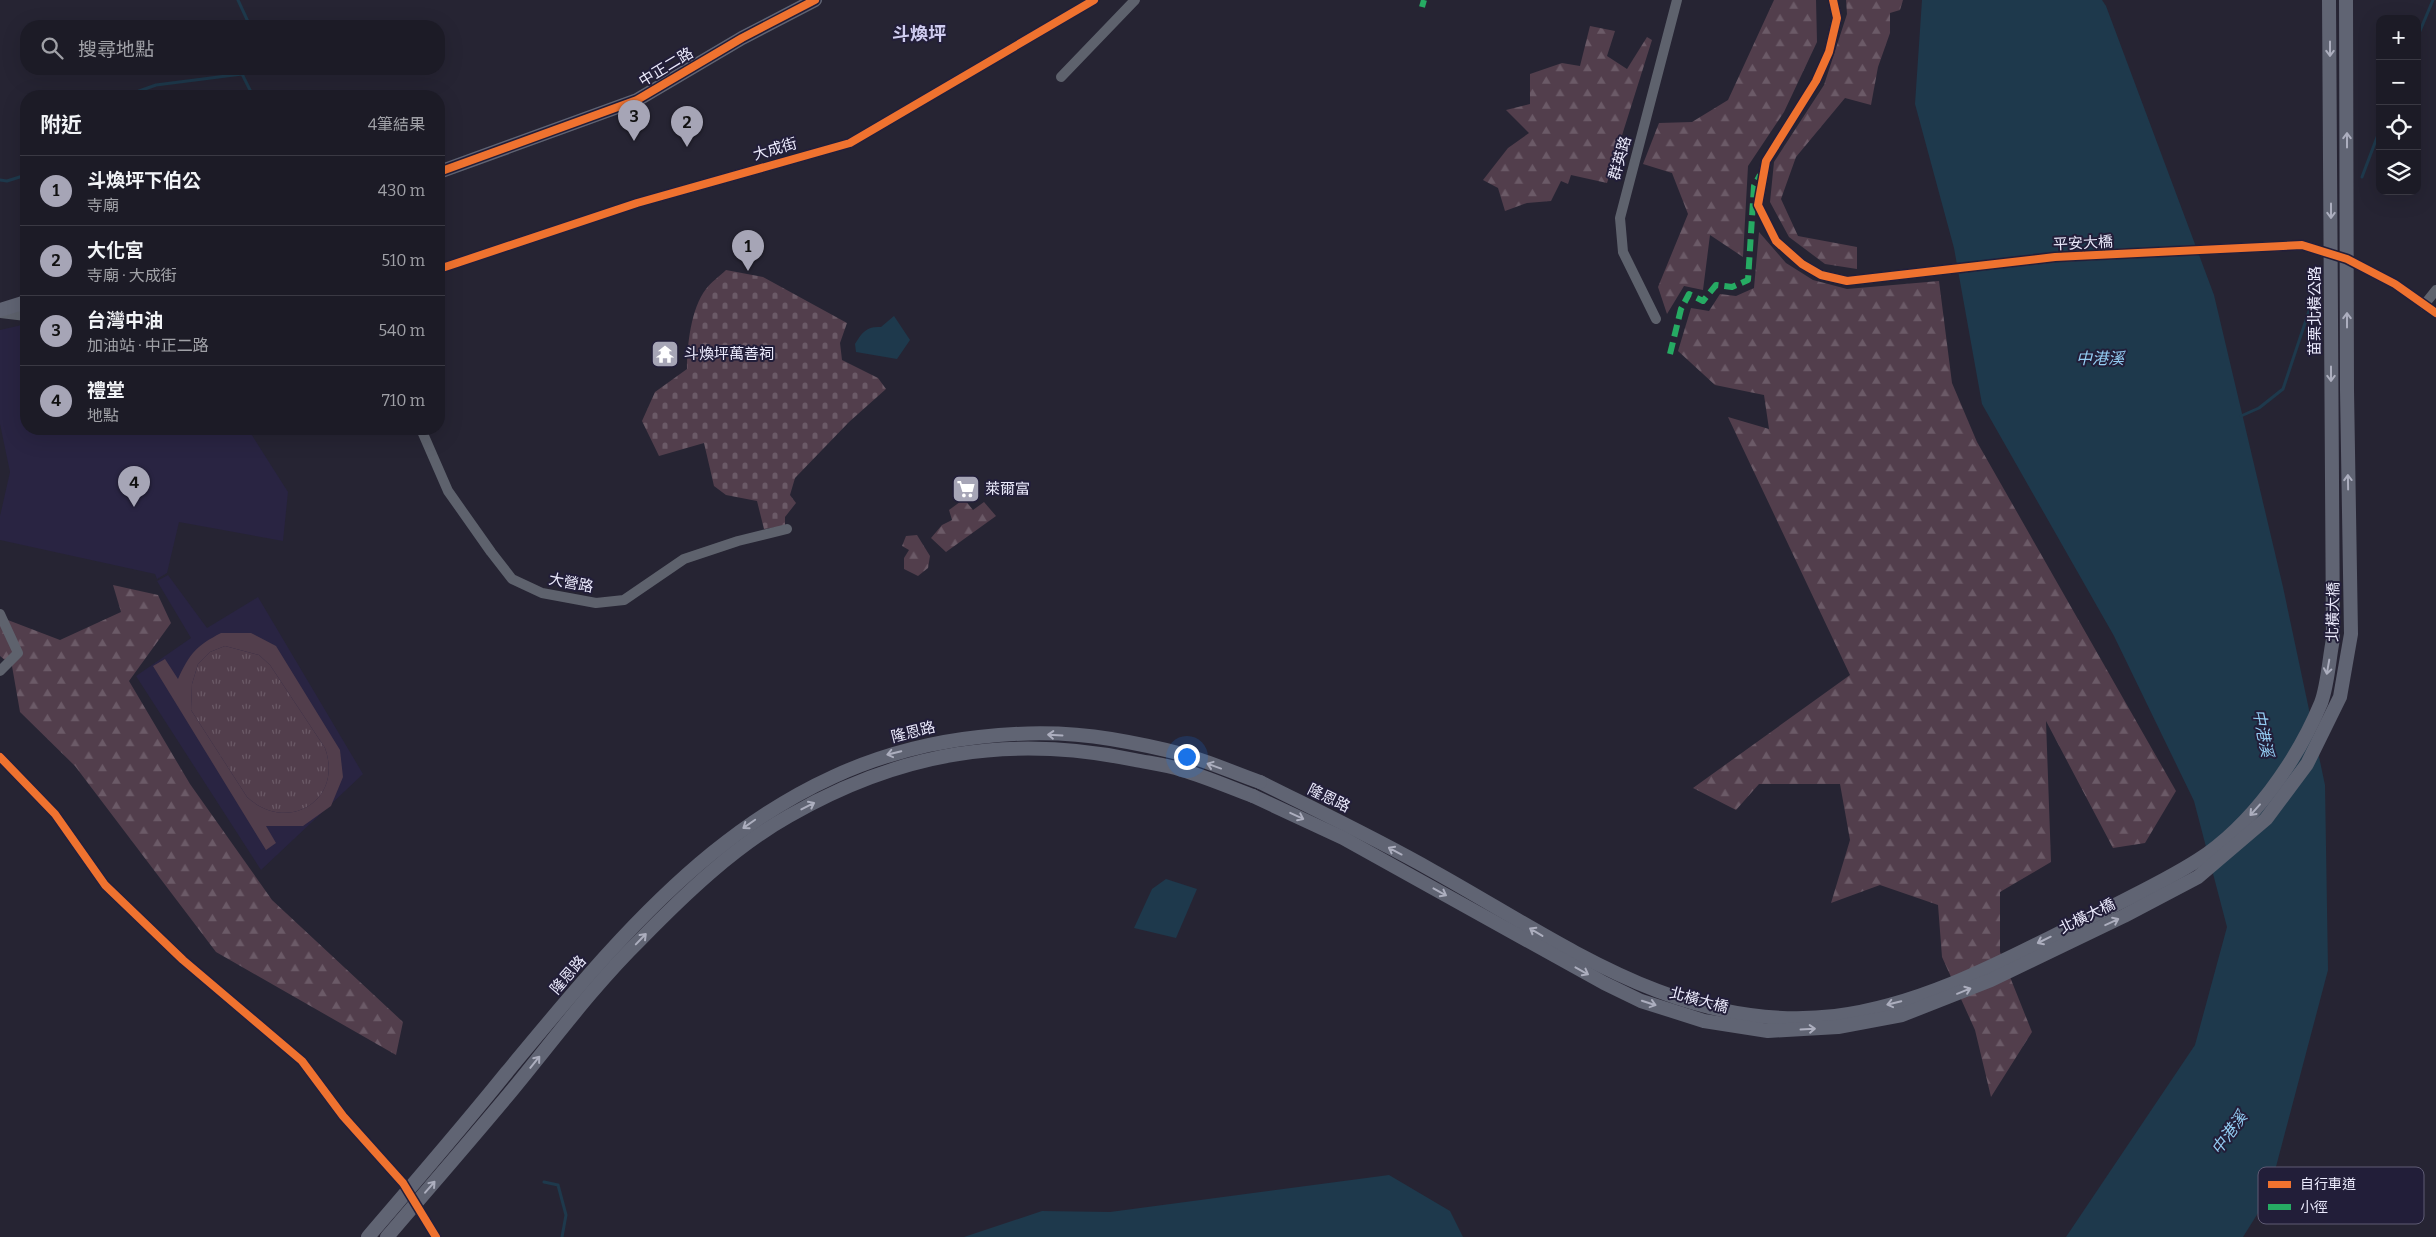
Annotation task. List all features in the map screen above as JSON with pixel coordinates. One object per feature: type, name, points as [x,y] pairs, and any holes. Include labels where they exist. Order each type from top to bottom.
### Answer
[{"type":"main road","name":"中正二路","points":[[445,170],[637,100],[742,38],[815,0]]},
{"type":"main road","name":"苗栗北橫公路","points":[[2329,0],[2330,404],[2334,531]]},
{"type":"main road","points":[[2346,0],[2347,259]]},
{"type":"main road","name":"北橫大橋","points":[[1607,978],[1642,1000],[1704,1021],[1768,1031],[1838,1028],[1902,1015],[1991,980],[2124,916],[2198,876],[2266,819],[2307,764],[2340,697],[2352,634],[2349,531],[2347,259]]},
{"type":"main road","points":[[0,312],[20,304]]},
{"type":"main road","name":"北橫大橋","points":[[1607,978],[1707,1008],[1764,1017],[1835,1016],[1896,1003],[1946,986],[2118,904],[2200,859],[2256,810],[2294,755],[2322,700],[2333,639],[2334,531]]},
{"type":"main road","name":"隆恩路","points":[[368,1237],[572,994],[629,930],[681,879],[730,838],[780,803],[833,776],[886,755],[942,741],[1005,734],[1108,739],[1184,754],[1260,782],[1434,872],[1546,938],[1607,978]]},
{"type":"main road","name":"隆恩路","points":[[387,1237],[638,941],[691,890],[718,867],[788,816],[839,790],[891,770],[945,754],[1008,748],[1055,748],[1106,754],[1180,769],[1253,796],[1343,838],[1607,978]]},
{"type":"street","name":"大成街","points":[[445,267],[636,203],[850,143],[1094,0]]},
{"type":"street","points":[[1061,77],[1135,0]]},
{"type":"street","name":"群英路","points":[[1656,319],[1623,252],[1620,218],[1677,0]]},
{"type":"street","name":"平安大橋","points":[[1833,0],[1836,18],[1829,52],[1816,81],[1766,161],[1758,205],[1776,241],[1802,264],[1820,275],[1847,281],[2055,258],[2302,245],[2331,252],[2347,259],[2395,284],[2436,313]]},
{"type":"street","points":[[2424,305],[2436,290]]},
{"type":"street","points":[[0,312],[20,315]]},
{"type":"street","name":"大營路","points":[[423,435],[448,491],[491,552],[512,579],[542,593],[596,603],[624,600],[684,559],[738,541],[787,529]]},
{"type":"street","points":[[0,614],[18,653],[0,671]]},
{"type":"street","points":[[0,757],[55,814],[105,885],[183,960],[302,1061],[343,1116],[403,1183],[436,1237]]},
{"type":"shaded area","points":[[20,325],[20,435],[252,435],[288,492],[283,541],[179,522],[167,573],[157,579],[155,574],[0,540],[0,516],[10,472],[0,424],[0,330]]},
{"type":"shaded area","points":[[168,575],[207,628],[258,597],[363,774],[261,870],[136,676],[191,638],[157,581]]},
{"type":"green space","points":[[1774,0],[1816,0],[1817,42],[1784,112],[1748,166],[1743,257],[1710,235],[1703,290],[1684,286],[1667,314],[1658,287],[1688,214],[1672,173],[1643,164],[1659,123],[1692,122],[1728,100]]},
{"type":"green space","points":[[1846,0],[1903,0],[1900,10],[1890,13],[1890,33],[1878,67],[1871,105],[1845,98],[1796,157],[1781,199],[1798,236],[1857,247],[1857,269],[1825,264],[1789,237],[1770,202],[1774,162],[1824,85],[1847,14]]},
{"type":"green space","points":[[1590,26],[1615,31],[1607,56],[1627,69],[1647,37],[1652,40],[1607,183],[1571,175],[1568,184],[1561,181],[1551,201],[1527,203],[1505,211],[1498,188],[1483,180],[1508,148],[1529,133],[1506,110],[1530,104],[1530,74],[1562,63],[1580,66]]},
{"type":"green space","points":[[1759,232],[1786,263],[1813,280],[1847,289],[1939,281],[1952,383],[1977,442],[2176,791],[2145,843],[2113,848],[2046,721],[2051,862],[2000,892],[2000,952],[2032,1032],[1991,1097],[1975,1030],[1942,957],[1938,905],[1880,885],[1831,903],[1850,840],[1840,784],[1759,784],[1736,810],[1693,788],[1850,675],[1728,417],[1769,429],[1764,395],[1715,385],[1678,351],[1691,308],[1709,311],[1720,294],[1736,296],[1754,288]]},
{"type":"green space","points":[[726,270],[763,277],[847,323],[840,343],[842,360],[878,378],[886,389],[849,422],[795,478],[790,495],[796,503],[785,517],[785,526],[764,529],[757,501],[726,495],[714,486],[704,443],[659,456],[642,421],[655,392],[687,369],[689,339],[697,306],[708,286]]},
{"type":"green space","points":[[964,499],[973,510],[984,502],[996,516],[946,552],[931,538],[942,525],[952,520],[949,510]]},
{"type":"green space","points":[[917,535],[930,556],[928,568],[918,576],[904,569],[904,558],[909,550],[902,546],[906,536]]},
{"type":"green space","points":[[113,585],[158,595],[171,623],[129,681],[190,784],[272,900],[403,1022],[396,1055],[216,952],[75,766],[20,712],[12,666],[0,656],[0,617],[60,640],[121,612]]},
{"type":"green space","points":[[221,633],[251,633],[276,646],[340,750],[343,777],[331,806],[303,826],[266,826],[276,843],[266,850],[153,666],[165,659],[178,679],[190,656]],"holes":[[[225,646],[259,655],[270,665],[325,748],[329,767],[326,783],[319,797],[308,806],[294,812],[279,812],[263,808],[247,797],[191,710],[192,684],[198,664],[210,652]]]},
{"type":"green space","points":[[225,646],[259,655],[270,665],[325,748],[329,767],[326,783],[319,797],[308,806],[294,812],[279,812],[263,808],[247,797],[191,710],[192,684],[198,664],[210,652]]},
{"type":"water","name":"中港溪","points":[[1922,0],[2102,0],[2106,6],[2214,295],[2283,587],[2325,785],[2328,970],[2276,1167],[2258,1167],[2258,1213],[2243,1237],[2066,1237],[2195,1045],[2227,927],[2194,801],[2114,636],[1982,404],[1954,248],[1915,104]]},
{"type":"water","points":[[894,316],[910,340],[897,359],[856,352],[855,344],[863,333],[868,329],[881,327]]},
{"type":"water","points":[[1166,879],[1197,889],[1176,938],[1134,928],[1152,889]]},
{"type":"water","points":[[1389,1175],[1450,1211],[1463,1237],[964,1237],[1042,1211],[1110,1212]]},
{"type":"waterway","points":[[238,0],[247,20]]},
{"type":"waterway","points":[[2421,28],[2433,0]]},
{"type":"waterway","points":[[142,90],[156,85],[234,75]]},
{"type":"waterway","points":[[242,75],[250,90]]},
{"type":"waterway","points":[[2362,177],[2376,140]]},
{"type":"waterway","points":[[0,180],[7,181],[20,177]]},
{"type":"waterway","points":[[2241,416],[2259,408],[2283,389],[2318,284]]},
{"type":"waterway","points":[[544,1182],[558,1185],[566,1215],[562,1237]]},
{"type":"marked path","points":[[1422,7],[1424,0]]},
{"type":"marked path","points":[[1670,354],[1681,309],[1689,294],[1703,301],[1716,285],[1732,287],[1748,280],[1754,186],[1760,175]]},
{"type":"cycle path","points":[[445,170],[637,100],[742,38],[815,0]]},
{"type":"cycle path","points":[[445,267],[637,203],[850,143],[1094,0]]},
{"type":"cycle path","points":[[1833,0],[1837,18],[1829,52],[1816,81],[1766,161],[1758,205],[1776,241],[1802,264],[1821,275],[1847,281],[2055,257],[2302,245],[2347,259],[2395,284],[2436,313]]},
{"type":"cycle path","points":[[0,757],[55,814],[105,885],[183,960],[302,1061],[343,1116],[403,1183],[436,1237]]},
{"type":"place","name":"台灣中油","points":[[634,141]]},
{"type":"place","name":"大化宮","points":[[687,147]]},
{"type":"place","name":"斗煥坪下伯公","points":[[748,271]]},
{"type":"place","name":"斗煥坪萬善祠","points":[[665,354]]},
{"type":"place","name":"萊爾富","points":[[966,489]]},
{"type":"place","name":"禮堂","points":[[134,507]]},
{"type":"district","name":"斗煥坪","points":[[919,34]]}]
